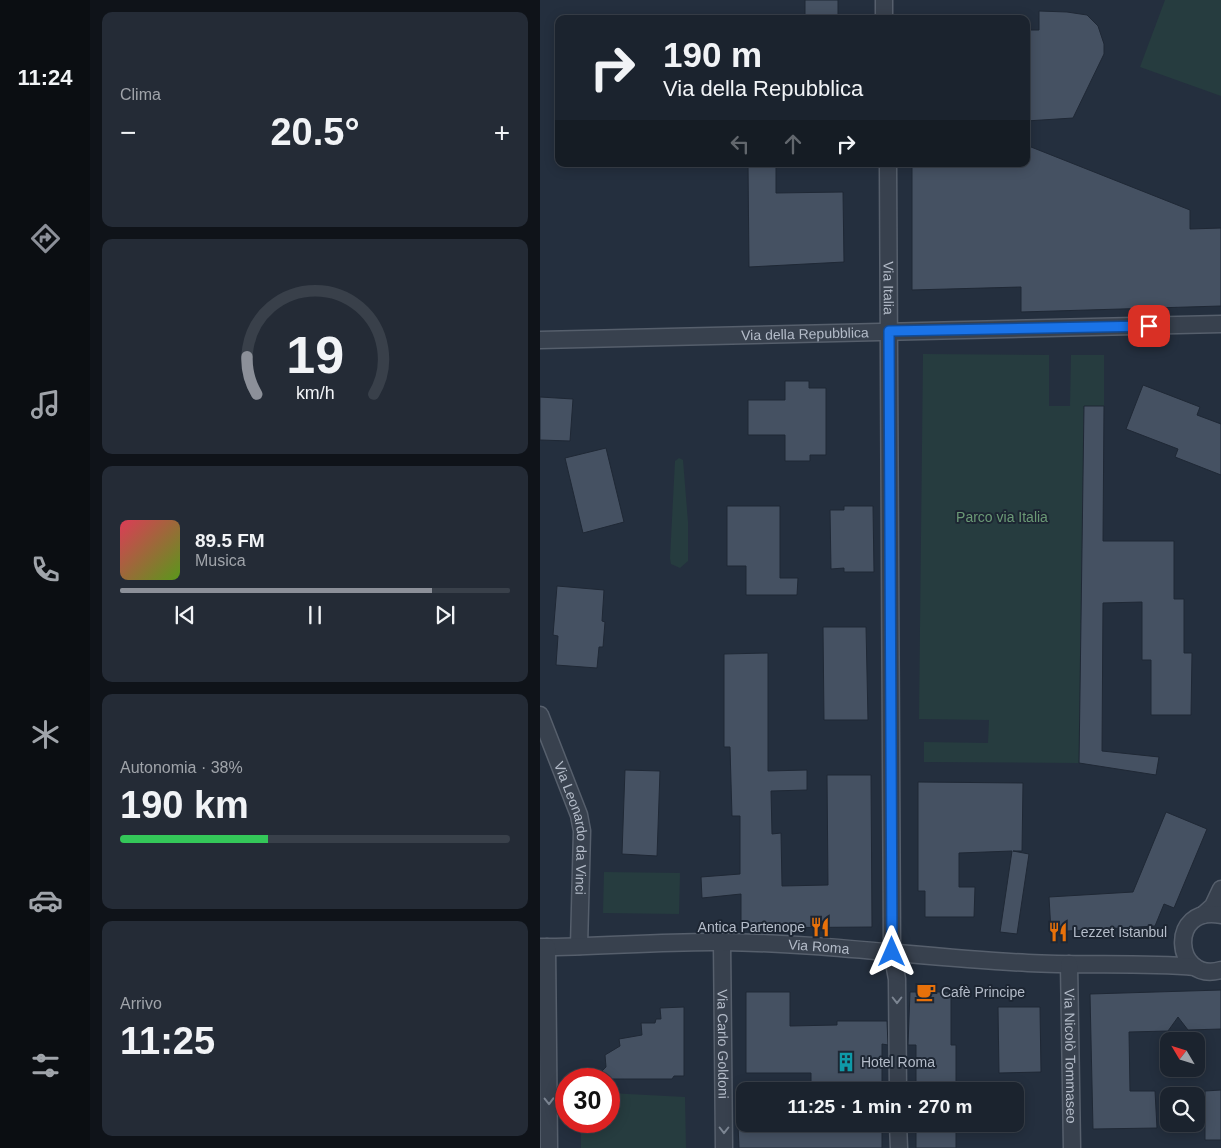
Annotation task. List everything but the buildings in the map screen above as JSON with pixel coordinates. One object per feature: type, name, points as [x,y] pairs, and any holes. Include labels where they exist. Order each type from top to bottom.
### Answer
[{"type":"street","points":[[884,0],[884,15]]},
{"type":"street","name":"Via Italia","points":[[888,167],[892,952],[897,979],[898,1082]]},
{"type":"street","name":"Via della Repubblica","points":[[540,340],[1221,324]]},
{"type":"street","name":"Via Leonardo da Vinci","points":[[540,714],[580,815],[582,831],[579,946]]},
{"type":"street","points":[[1156,963],[1180,945],[1186,928],[1193,920],[1203,915],[1213,906],[1221,889]]},
{"type":"street","points":[[1203,915],[1221,916]]},
{"type":"street","points":[[1182,939],[1182,950],[1195,967]]},
{"type":"street","name":"Via Roma","points":[[544,947],[722,942],[1069,964],[1156,963],[1195,967],[1204,971],[1221,970]]},
{"type":"street","name":"Via Carlo Goldoni","points":[[722,942],[724,1148]]},
{"type":"street","points":[[544,947],[549,1148]]},
{"type":"street","name":"Via Nicolò Tommaseo","points":[[1069,964],[1072,1148]]},
{"type":"street","points":[[898,1132],[898,1148]]},
{"type":"green space","points":[[1165,0],[1221,0],[1221,96],[1140,67]]},
{"type":"green space","name":"Parco via Italia","points":[[923,354],[1049,355],[1049,406],[1070,406],[1071,355],[1104,355],[1104,406],[1084,406],[1079,763],[924,762],[924,742],[988,743],[989,720],[919,719]]},
{"type":"green space","points":[[679,458],[683,460],[688,522],[688,561],[680,568],[671,564],[670,558],[675,461]]},
{"type":"green space","points":[[604,872],[680,873],[679,914],[603,913]]},
{"type":"green space","points":[[620,1094],[685,1097],[686,1148],[581,1148],[581,1133],[620,1133]]},
{"type":"place","name":"Antica Partenope","points":[[820,927]]},
{"type":"place","name":"Lezzet Istanbul","points":[[1058,932]]},
{"type":"place","name":"Cafè Principe","points":[[926,992]]},
{"type":"place","name":"Hotel Roma","points":[[846,1062]]},
{"type":"route","points":[[892,952],[889,331],[1149,326]]}]
